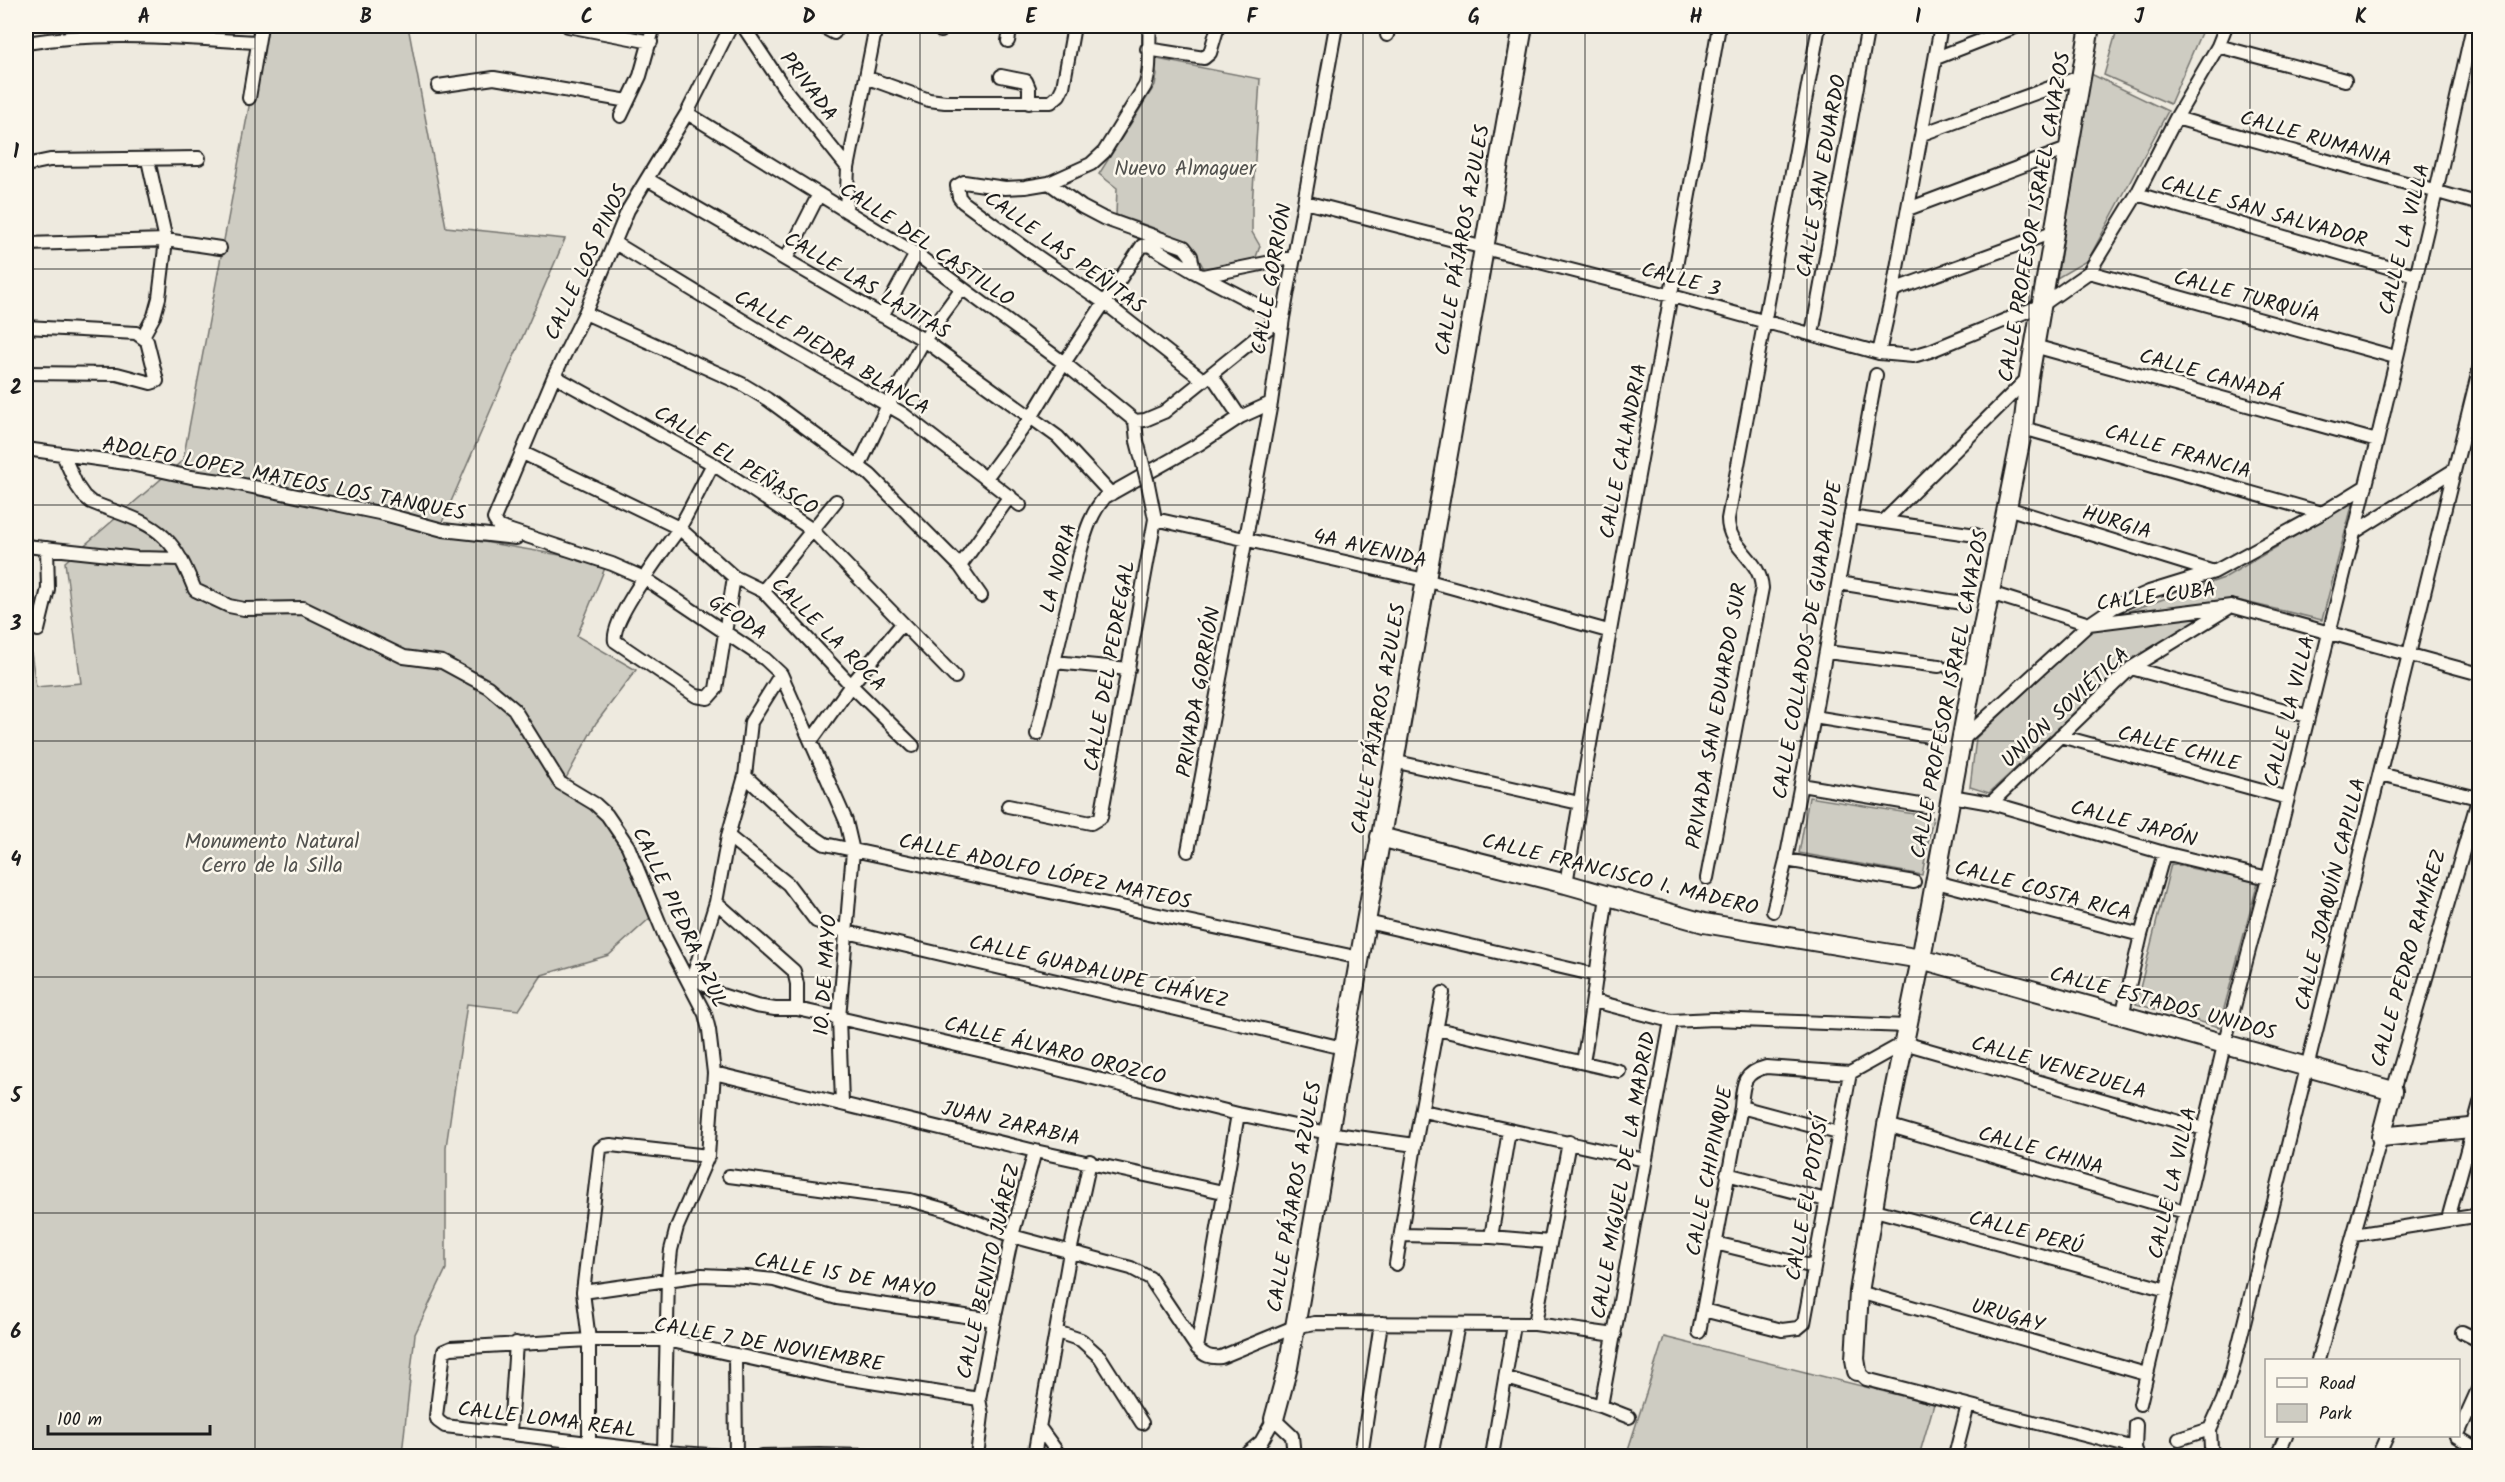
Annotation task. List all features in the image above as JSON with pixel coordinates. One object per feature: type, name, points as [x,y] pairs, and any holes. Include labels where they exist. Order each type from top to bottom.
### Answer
[{"type":"street","points":[[249,98],[261,26]]},
{"type":"street","points":[[568,26],[651,42]]},
{"type":"street","points":[[621,116],[640,76],[654,26]]},
{"type":"street","name":"CALLE LOS PINOS","points":[[495,524],[495,514],[554,376],[585,313],[628,210],[687,113],[731,26]]},
{"type":"street","name":"PRIVADA","points":[[743,26],[787,92],[848,168]]},
{"type":"street","points":[[821,26],[834,33]]},
{"type":"street","points":[[846,211],[848,168],[868,78],[876,26]]},
{"type":"street","points":[[1008,41],[1011,26]]},
{"type":"street","points":[[868,78],[937,101],[1051,102],[1059,95],[1074,26]]},
{"type":"street","points":[[1150,26],[1147,49],[1149,74],[1145,86],[1104,152],[1091,164],[1049,183],[1082,207],[1103,218],[1184,247],[1191,256],[1198,274]]},
{"type":"street","points":[[1147,49],[1204,58],[1210,53],[1218,26]]},
{"type":"street","name":"CALLE GORRIÓN","points":[[1245,539],[1271,404],[1282,318],[1336,26]]},
{"type":"street","name":"CALLE PÁJAROS AZULES","points":[[1274,1419],[1288,1367],[1523,26]]},
{"type":"street","name":"CALLE CALANDRIA","points":[[1566,884],[1608,631],[1672,296],[1719,26]]},
{"type":"street","name":"PRIVADA SAN EDUARDO SUR","points":[[1707,878],[1762,588],[1759,570],[1734,541],[1728,527],[1819,26]]},
{"type":"street","name":"CALLE SAN EDUARDO","points":[[1812,334],[1868,26]]},
{"type":"street","points":[[1879,352],[1893,290],[1941,26]]},
{"type":"street","points":[[1936,58],[2018,26]]},
{"type":"street","name":"CALLE PROFESOR ISRAEL CAVAZOS","points":[[1857,1371],[1855,1359],[1859,1292],[1875,1210],[1887,1125],[2023,428],[2053,232],[2090,26]]},
{"type":"street","points":[[2089,272],[2137,194],[2176,118],[2218,46],[2226,26]]},
{"type":"street","name":"CALLE LA VILLA","points":[[2140,1404],[2224,1045],[2377,441],[2395,357],[2436,192],[2472,27]]},
{"type":"street","points":[[26,43],[123,35],[258,42]]},
{"type":"street","points":[[2218,46],[2345,80]]},
{"type":"street","points":[[1001,76],[1026,81],[1029,88],[1029,103]]},
{"type":"street","points":[[1922,134],[2080,77]]},
{"type":"street","points":[[438,86],[494,78],[628,101]]},
{"type":"street","name":"CALLE DEL CASTILLO","points":[[687,113],[916,254],[1064,363],[1136,421]]},
{"type":"street","name":"CALLE RUMANIA","points":[[2176,118],[2480,204]]},
{"type":"street","points":[[833,149],[853,146]]},
{"type":"street","points":[[1908,209],[2067,149]]},
{"type":"street","points":[[26,165],[50,160],[199,158]]},
{"type":"street","points":[[143,336],[154,316],[159,298],[166,240],[148,160]]},
{"type":"street","name":"CALLE LAS LAJITAS","points":[[647,179],[924,340],[1058,437],[1111,494]]},
{"type":"street","name":"CALLE LAS PEÑITAS","points":[[1049,183],[1005,188],[964,182],[957,186],[957,191],[963,202],[1207,377],[1240,417]]},
{"type":"street","points":[[786,259],[819,194]]},
{"type":"street","name":"CALLE SAN SALVADOR","points":[[2137,194],[2415,275]]},
{"type":"street","name":"CALLE 3","points":[[1305,202],[1672,296],[1879,352],[1913,356],[2042,305],[2089,272]]},
{"type":"street","points":[[1893,290],[2053,232]]},
{"type":"street","points":[[26,244],[166,240],[220,248]]},
{"type":"street","name":"CALLE PIEDRA BLANCA","points":[[615,243],[903,414],[1020,506]]},
{"type":"street","points":[[986,478],[1032,416],[1137,251],[1144,245],[1149,245],[1198,274],[1282,318],[1164,412],[1152,418],[1136,421],[1137,441],[1155,519]]},
{"type":"street","points":[[882,316],[916,254]]},
{"type":"street","points":[[1198,274],[1295,257]]},
{"type":"street","name":"CALLE TURQUÍA","points":[[2089,272],[2395,357]]},
{"type":"street","points":[[859,466],[888,405],[924,340],[962,288]]},
{"type":"street","points":[[585,313],[742,384],[767,399],[859,466],[960,566],[981,596]]},
{"type":"street","points":[[26,327],[128,331],[143,336],[147,341],[156,382],[151,383],[117,374],[26,373]]},
{"type":"street","name":"CALLE CANADÁ","points":[[2034,346],[2377,441]]},
{"type":"street","name":"CALLE JOAQUÍN CAPILLA","points":[[2210,1429],[2232,1372],[2408,654],[2477,387],[2480,366]]},
{"type":"street","name":"CALLE COLLADOS DE GUADALUPE","points":[[1773,911],[1786,860],[1827,652],[1876,375]]},
{"type":"street","name":"CALLE EL PEÑASCO","points":[[554,376],[713,464],[811,529],[955,677]]},
{"type":"street","points":[[1884,521],[2029,377]]},
{"type":"street","points":[[1240,417],[1271,404]]},
{"type":"street","name":"LA NORIA","points":[[1037,734],[1085,532],[1099,504],[1111,494],[1240,417]]},
{"type":"street","name":"CALLE FRANCIA","points":[[2023,428],[2322,513]]},
{"type":"street","name":"ADOLFO LOPEZ MATEOS LOS TANQUES","points":[[26,450],[126,463],[191,477],[229,482],[384,514],[443,530],[536,539]]},
{"type":"street","name":"CALLE LA ROCA","points":[[523,453],[679,528],[734,577],[763,591],[851,686],[913,746]]},
{"type":"street","points":[[63,455],[84,496],[91,502],[155,530],[165,537],[181,559]]},
{"type":"street","points":[[713,464],[679,528],[644,578],[615,629],[615,641],[618,646],[696,696],[708,698],[716,689],[734,577]]},
{"type":"street","points":[[2353,533],[2454,470]]},
{"type":"street","points":[[1962,740],[2089,624],[2114,607],[2150,592],[2214,572],[2322,513],[2366,486]]},
{"type":"street","points":[[960,566],[1010,496]]},
{"type":"street","points":[[763,591],[836,501]]},
{"type":"street","name":"HURGIA","points":[[2007,508],[2214,572]]},
{"type":"street","points":[[1850,517],[1976,535]]},
{"type":"street","name":"4A AVENIDA","points":[[1155,519],[1425,580],[1608,631]]},
{"type":"street","name":"CALLE DEL PEDREGAL","points":[[1008,806],[1091,823],[1099,820],[1129,669],[1155,519]]},
{"type":"street","name":"GEODA","points":[[495,524],[612,564],[644,578],[765,659],[781,674],[846,821],[853,851]]},
{"type":"street","name":"PRIVADA GORRIÓN","points":[[1188,851],[1245,539]]},
{"type":"street","points":[[26,546],[136,558],[181,559]]},
{"type":"street","points":[[38,630],[49,579],[46,548]]},
{"type":"street","name":"CALLE PIEDRA AZUL","points":[[181,559],[195,590],[213,600],[244,609],[303,609],[404,657],[442,662],[488,687],[514,709],[560,783],[595,804],[620,831],[666,939],[692,982],[705,1014],[714,1073],[708,1156],[677,1227],[671,1250],[668,1279],[664,1452]]},
{"type":"street","points":[[1839,583],[1962,603]]},
{"type":"street","name":"CALLE CUBA","points":[[1990,593],[2089,624],[2231,606],[2480,674]]},
{"type":"street","name":"UNIÓN SOVIÉTICA","points":[[1990,803],[2131,668],[2231,606]]},
{"type":"street","points":[[811,741],[851,686],[902,624]]},
{"type":"street","points":[[1827,652],[1974,671]]},
{"type":"street","points":[[1054,662],[1129,669]]},
{"type":"street","points":[[2131,668],[2307,716]]},
{"type":"street","points":[[692,982],[716,902],[728,836],[745,777],[751,722],[781,674]]},
{"type":"street","points":[[1814,717],[1936,737]]},
{"type":"street","name":"CALLE CHILE","points":[[2060,736],[2288,798]]},
{"type":"street","points":[[1393,761],[1579,803]]},
{"type":"street","points":[[2380,774],[2479,795]]},
{"type":"street","name":"CALLE ADOLFO LÓPEZ MATEOS","points":[[745,777],[825,844],[1360,958]]},
{"type":"street","points":[[1801,786],[1926,806]]},
{"type":"street","name":"CALLE PEDRO RAMÍREZ","points":[[2381,1137],[2479,795]]},
{"type":"street","name":"CALLE JAPÓN","points":[[1951,796],[1990,803],[2164,853],[2268,878]]},
{"type":"street","name":"CALLE GUADALUPE CHÁVEZ","points":[[728,836],[788,884],[816,921],[847,932],[1343,1048]]},
{"type":"street","name":"CALLE FRANCISCO I. MADERO","points":[[1380,837],[1566,884],[1704,923],[1921,959]]},
{"type":"street","name":"1O. DE MAYO","points":[[842,1103],[839,1018],[853,851]]},
{"type":"street","points":[[2122,1016],[2140,935],[2164,853]]},
{"type":"street","points":[[1786,860],[1914,882]]},
{"type":"street","name":"CALLE COSTA RICA","points":[[1936,882],[2140,935]]},
{"type":"street","points":[[1583,1062],[1594,1001],[1607,896]]},
{"type":"street","points":[[716,902],[794,971],[797,1009]]},
{"type":"street","points":[[1367,922],[1596,975]]},
{"type":"street","name":"CALLE ESTADOS UNIDOS","points":[[1921,959],[2224,1045],[2393,1090]]},
{"type":"street","name":"CALLE ÁLVARO OROZCO","points":[[692,982],[738,1002],[775,1009],[797,1009],[839,1018],[1009,1057],[1238,1114],[1328,1133],[1415,1145]]},
{"type":"street","points":[[1396,1264],[1443,993]]},
{"type":"street","points":[[1594,1001],[1671,1021],[1714,1020],[1905,1034]]},
{"type":"street","name":"CALLE MIGUEL DE LA MADRID","points":[[1601,1406],[1671,1021]]},
{"type":"street","points":[[1437,1029],[1619,1071]]},
{"type":"street","points":[[1850,1072],[1905,1034]]},
{"type":"street","name":"CALLE VENEZUELA","points":[[1905,1034],[2204,1129]]},
{"type":"street","name":"CALLE CHIPINQUE","points":[[1699,1332],[1746,1079],[1750,1073],[1766,1067],[1850,1072]]},
{"type":"street","name":"CALLE EL POTOSÍ","points":[[1703,1310],[1782,1330],[1798,1328],[1806,1318],[1850,1072]]},
{"type":"street","name":"JUAN ZARABIA","points":[[714,1073],[1035,1151],[1090,1161],[1223,1192]]},
{"type":"street","points":[[2448,1220],[2476,1127],[2480,1103]]},
{"type":"street","points":[[1741,1107],[1838,1133]]},
{"type":"street","points":[[1423,1111],[1645,1160]]},
{"type":"street","points":[[1197,1348],[1238,1114]]},
{"type":"street","name":"CALLE CHINA","points":[[1887,1125],[2185,1212]]},
{"type":"street","points":[[2318,1359],[2381,1137],[2476,1127]]},
{"type":"street","points":[[1491,1238],[1509,1131]]},
{"type":"street","points":[[1534,1324],[1569,1142]]},
{"type":"street","points":[[588,1450],[590,1340],[583,1292],[600,1149],[611,1145],[708,1156]]},
{"type":"street","name":"CALLE BENITO JUÁREZ","points":[[977,1456],[982,1415],[979,1399],[994,1320],[1012,1236],[1035,1151]]},
{"type":"street","points":[[1034,1456],[1070,1252],[1090,1161]]},
{"type":"street","points":[[1727,1174],[1826,1200]]},
{"type":"street","points":[[729,1176],[910,1200],[946,1210],[1012,1236],[1131,1268],[1150,1278],[1197,1348],[1204,1355],[1212,1358],[1221,1357],[1294,1327],[1315,1323],[1534,1324],[1615,1335]]},
{"type":"street","name":"CALLE PERÚ","points":[[1875,1210],[2167,1290]]},
{"type":"street","points":[[2354,1235],[2480,1215]]},
{"type":"street","points":[[1401,1235],[1550,1242]]},
{"type":"street","points":[[1715,1242],[1814,1267]]},
{"type":"street","name":"CALLE 15 DE MAYO","points":[[583,1292],[702,1275],[774,1280],[837,1298],[994,1320]]},
{"type":"street","name":"URUGAY","points":[[1859,1292],[2146,1374]]},
{"type":"street","points":[[1362,1456],[1381,1323]]},
{"type":"street","points":[[1431,1456],[1458,1324]]},
{"type":"street","points":[[1492,1456],[1514,1325]]},
{"type":"street","points":[[1057,1332],[1080,1340],[1100,1357],[1142,1423]]},
{"type":"street","points":[[2462,1332],[2480,1341]]},
{"type":"street","name":"CALLE 7 DE NOVIEMBRE","points":[[438,1421],[444,1351],[451,1348],[516,1343],[667,1340],[735,1357],[832,1376],[979,1399]]},
{"type":"street","points":[[510,1432],[516,1343]]},
{"type":"street","points":[[735,1357],[736,1456]]},
{"type":"street","points":[[1857,1371],[1866,1379],[2137,1452],[2136,1425]]},
{"type":"street","points":[[1506,1378],[1601,1406],[1629,1417]]},
{"type":"street","points":[[2460,1430],[2480,1385]]},
{"type":"street","points":[[1955,1456],[1968,1405]]},
{"type":"street","points":[[1255,1456],[1274,1419],[1292,1436],[1294,1456]]},
{"type":"street","name":"CALLE LOMA REAL","points":[[438,1421],[445,1426],[510,1432],[588,1450],[725,1456]]},
{"type":"street","points":[[1039,1426],[1060,1456]]},
{"type":"street","points":[[2178,1439],[2210,1429],[2211,1448],[2215,1456]]},
{"type":"street","points":[[2277,1456],[2286,1437]]},
{"type":"street","points":[[2378,1456],[2387,1437]]},
{"type":"street","points":[[2460,1437],[2479,1454]]},
{"type":"street","points":[[1244,1456],[1261,1442]]},
{"type":"street","points":[[761,1456],[870,1456]]},
{"type":"green space","name":"Monumento Natural Cerro de la Silla","points":[[264,26],[408,26],[446,227],[565,239],[437,534],[607,563],[577,636],[636,670],[596,723],[565,780],[613,828],[650,918],[609,955],[542,975],[519,1010],[467,1004],[446,1147],[446,1269],[415,1334],[402,1454],[422,1456],[26,1456],[26,618],[36,687],[81,683],[65,562],[183,460]]},
{"type":"green space","points":[[2118,26],[2204,26],[2170,104],[2104,75]]},
{"type":"green space","name":"Nuevo Almaguer","points":[[1152,58],[1260,79],[1252,232],[1260,246],[1256,257],[1251,262],[1204,269],[1197,257],[1178,240],[1154,228],[1116,215],[1117,188],[1099,174],[1155,85],[1157,75]]},
{"type":"green space","points":[[2091,74],[2168,111],[2088,260],[2057,278]]},
{"type":"green space","points":[[2353,502],[2322,620],[2237,600],[2126,612],[2224,578]]},
{"type":"green space","points":[[2209,613],[2133,660],[1989,793],[1970,787],[1976,738],[2093,628]]},
{"type":"green space","points":[[1809,797],[1933,817],[1922,875],[1799,853]]},
{"type":"green space","points":[[2171,864],[2258,882],[2219,1027],[2136,1004]]},
{"type":"green space","points":[[1664,1337],[1934,1404],[1919,1456],[1626,1456]]}]
